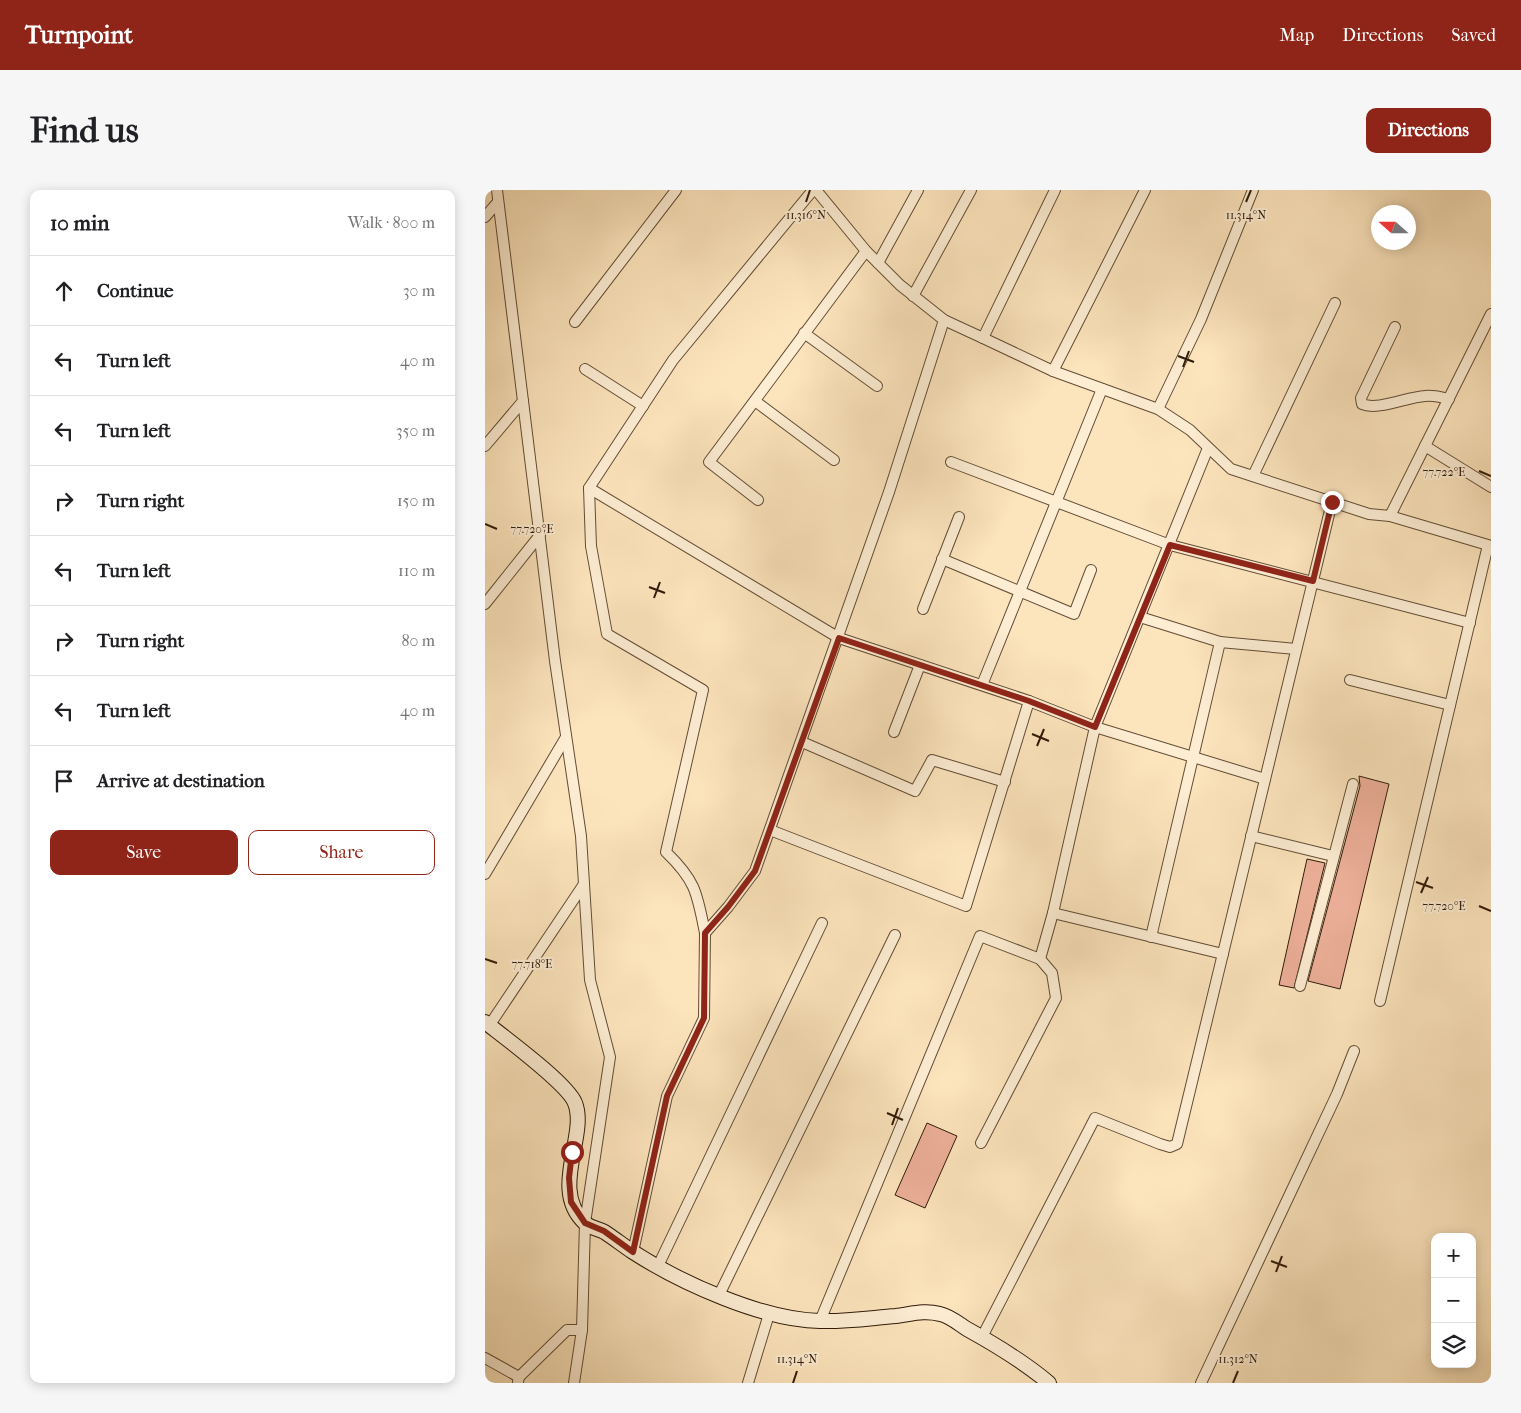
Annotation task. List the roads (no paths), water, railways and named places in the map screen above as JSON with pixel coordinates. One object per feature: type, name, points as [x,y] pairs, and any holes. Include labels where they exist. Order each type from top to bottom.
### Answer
[{"type":"street","points":[[497,190],[539,535],[581,836],[590,980],[610,1058],[585,1223],[582,1330],[575,1383]]},
{"type":"street","points":[[575,322],[676,190]]},
{"type":"street","points":[[633,1252],[667,1096],[704,1018],[705,933],[696,890],[683,868],[666,852],[703,690],[607,634],[591,546],[589,488],[673,360],[814,190],[827,201],[866,252],[913,296],[944,320],[1053,371],[1157,409],[1190,430],[1231,469],[1369,514],[1390,516],[1488,545],[1380,1001]]},
{"type":"street","points":[[878,263],[918,190]]},
{"type":"street","points":[[913,296],[971,190]]},
{"type":"street","points":[[983,338],[1055,190]]},
{"type":"street","points":[[1053,371],[1145,190]]},
{"type":"street","points":[[1157,409],[1201,319],[1253,190]]},
{"type":"street","points":[[485,217],[498,202]]},
{"type":"street","points":[[758,500],[709,462],[866,252]]},
{"type":"street","points":[[1253,476],[1335,303]]},
{"type":"street","points":[[1390,516],[1491,314]]},
{"type":"street","points":[[705,933],[728,907],[755,871],[839,638],[889,492],[944,320]]},
{"type":"street","points":[[1395,327],[1361,398],[1362,404],[1368,407],[1378,406],[1427,395],[1449,399]]},
{"type":"street","points":[[804,333],[877,386]]},
{"type":"street","points":[[585,369],[643,406]]},
{"type":"street","points":[[982,685],[1102,389]]},
{"type":"street","points":[[755,400],[834,460]]},
{"type":"street","points":[[485,446],[523,401]]},
{"type":"street","points":[[1425,446],[1491,487]]},
{"type":"street","points":[[1040,959],[1053,913],[1095,727],[1208,448]]},
{"type":"street","points":[[951,462],[1170,545],[1470,623]]},
{"type":"street","points":[[589,488],[839,638],[1029,701],[1095,727],[1265,779]]},
{"type":"street","points":[[982,1336],[1095,1118],[1160,1144],[1170,1147],[1177,1144],[1332,502]]},
{"type":"street","points":[[923,610],[959,517]]},
{"type":"street","points":[[485,604],[539,535]]},
{"type":"street","points":[[942,559],[1074,614],[1091,570]]},
{"type":"street","points":[[1140,617],[1220,642],[1296,650]]},
{"type":"street","points":[[1151,937],[1220,642]]},
{"type":"street","points":[[894,732],[920,665]]},
{"type":"street","points":[[1350,680],[1450,705]]},
{"type":"street","points":[[770,830],[966,906],[1029,701]]},
{"type":"street","points":[[485,874],[567,737]]},
{"type":"street","points":[[803,742],[915,791],[932,760],[1005,782]]},
{"type":"street","points":[[1300,986],[1353,784]]},
{"type":"street","points":[[1251,836],[1333,856]]},
{"type":"street","points":[[584,884],[487,1024],[565,1088],[575,1103],[577,1123],[570,1186],[571,1202],[585,1223],[604,1231],[633,1252],[658,1266],[719,1295],[769,1314],[820,1321],[883,1317],[921,1311],[943,1315],[1003,1348],[1049,1383]]},
{"type":"street","points":[[1053,913],[1223,954]]},
{"type":"street","points":[[658,1266],[822,923]]},
{"type":"street","points":[[719,1295],[895,935]]},
{"type":"street","points":[[820,1321],[980,936],[1040,959],[1052,973],[1056,998],[981,1143]]},
{"type":"street","points":[[1201,1383],[1337,1094],[1354,1051]]},
{"type":"street","points":[[748,1383],[769,1314]]},
{"type":"street","points":[[485,1358],[518,1380],[567,1330],[582,1330]]}]
